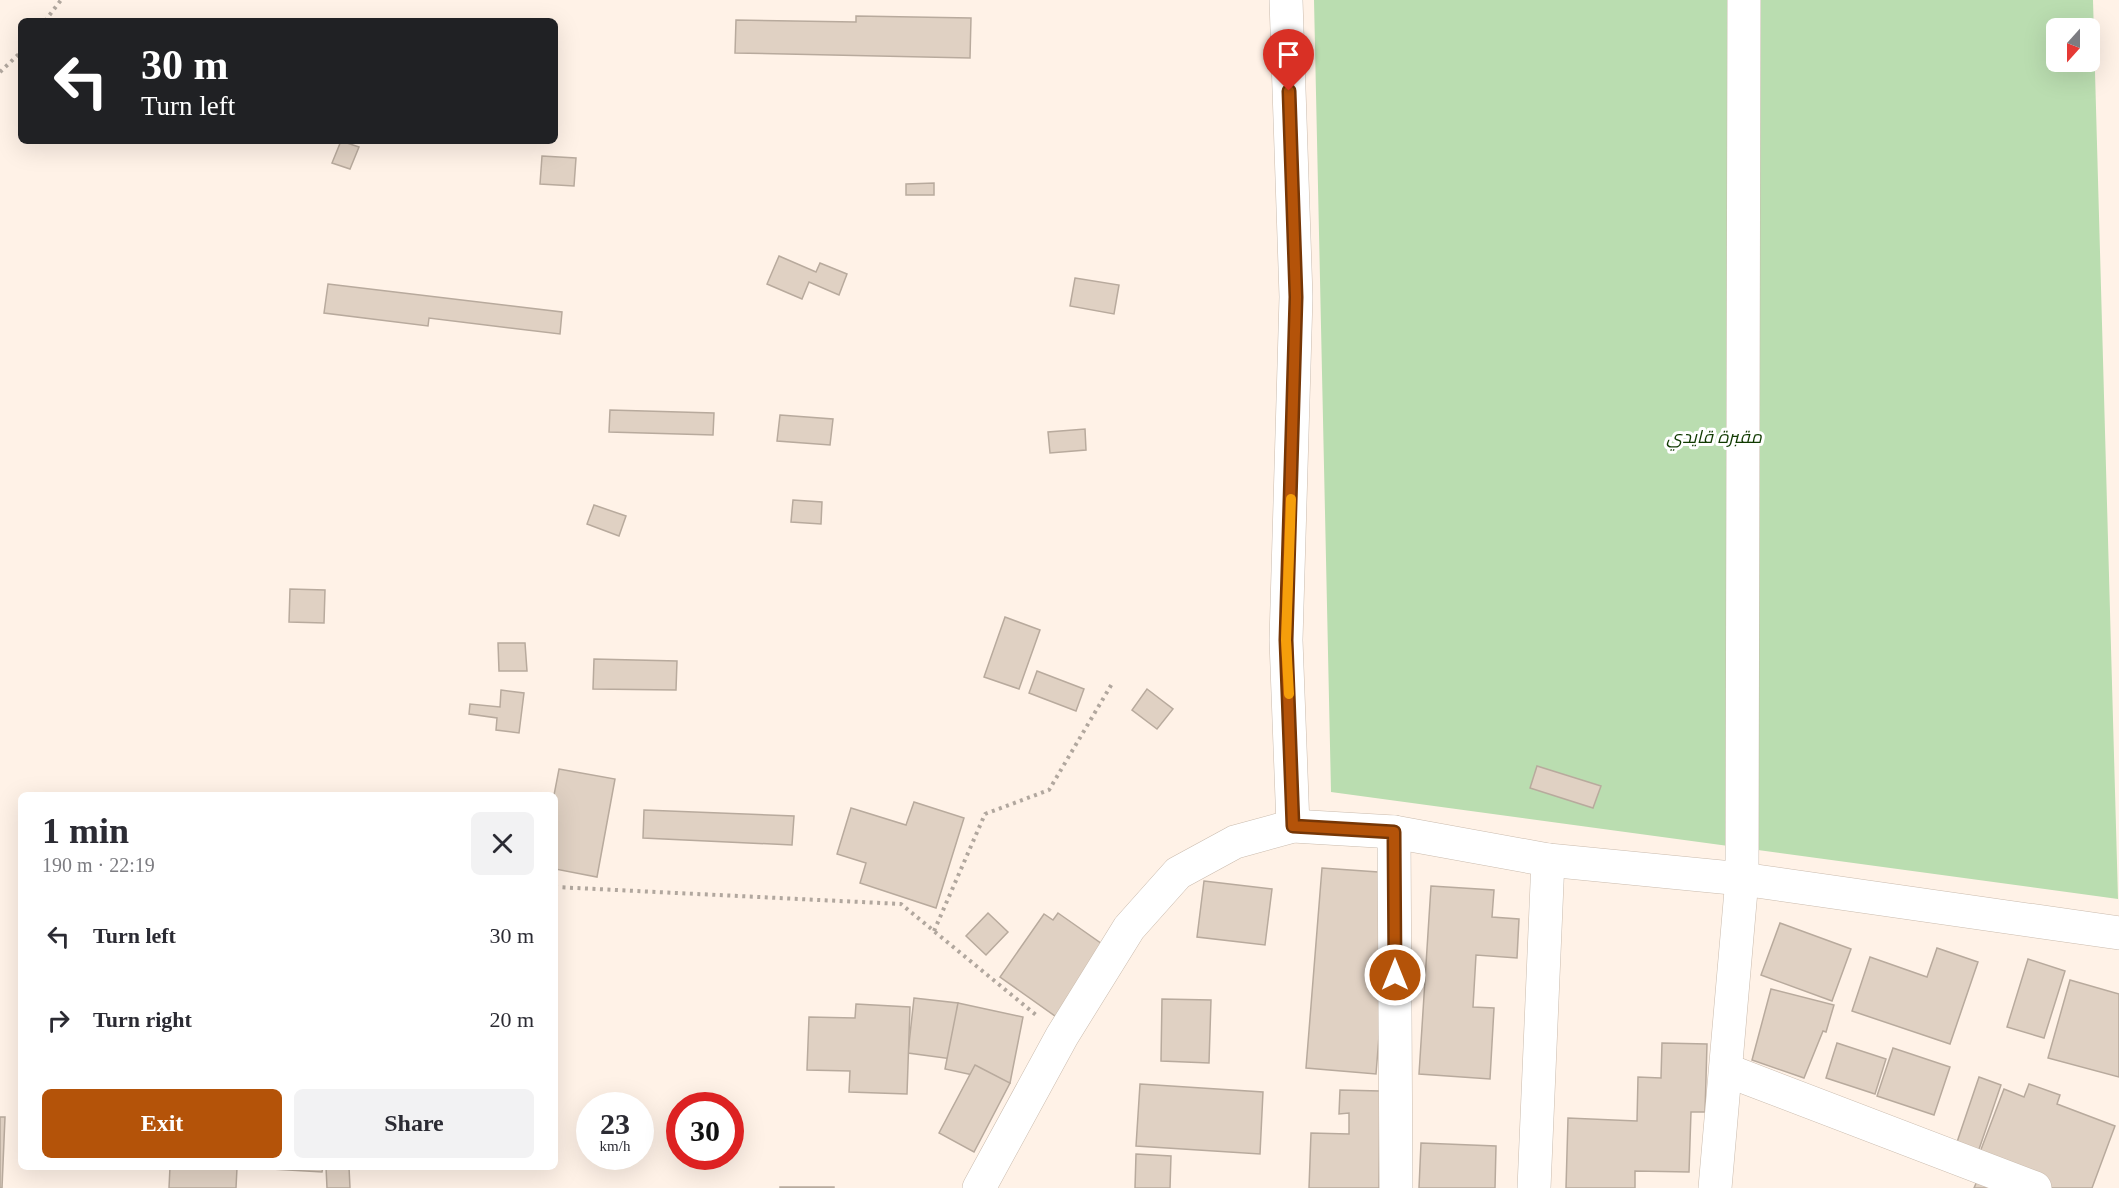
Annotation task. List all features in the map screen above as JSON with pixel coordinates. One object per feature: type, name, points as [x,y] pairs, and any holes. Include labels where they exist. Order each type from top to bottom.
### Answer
[{"type":"street","points":[[1286,0],[1296,297],[1286,640],[1293,826]]},
{"type":"street","points":[[1715,1188],[1742,879],[1744,0]]},
{"type":"street","points":[[979,1188],[1062,1036],[1129,928],[1178,873],[1235,842],[1293,826],[1394,832],[1548,860],[1742,879],[2119,933]]},
{"type":"street","points":[[1394,832],[1396,1188]]},
{"type":"street","points":[[1534,1188],[1548,860]]},
{"type":"street","points":[[1726,1070],[2036,1188]]},
{"type":"path","points":[[47,18],[61,0]]},
{"type":"path","points":[[0,72],[18,55]]},
{"type":"path","points":[[934,931],[985,814],[1048,790],[1113,682]]},
{"type":"path","points":[[558,886],[901,904],[1062,1036]]},
{"type":"green space","name":"مقبرة قايدي","points":[[1314,0],[2093,0],[2094,18],[2046,18],[2046,72],[2095,72],[2118,899],[1331,792]]},
{"type":"building","points":[[856,16],[971,18],[970,58],[735,53],[736,20],[856,22]]},
{"type":"building","points":[[340,144],[359,147],[350,169],[332,163]]},
{"type":"building","points":[[542,156],[576,158],[574,186],[540,184]]},
{"type":"building","points":[[934,183],[934,195],[906,195],[906,184]]},
{"type":"building","points":[[779,256],[816,272],[820,263],[847,274],[839,295],[809,282],[802,299],[767,284]]},
{"type":"building","points":[[1075,278],[1119,285],[1114,314],[1070,306]]},
{"type":"building","points":[[328,284],[562,312],[560,334],[429,318],[428,326],[324,313]]},
{"type":"building","points":[[610,410],[714,413],[713,435],[609,432]]},
{"type":"building","points":[[780,415],[833,419],[830,445],[777,441]]},
{"type":"building","points":[[1085,429],[1086,450],[1050,453],[1048,432]]},
{"type":"building","points":[[793,500],[822,502],[821,524],[791,522]]},
{"type":"building","points":[[594,505],[626,516],[619,536],[587,524]]},
{"type":"building","points":[[290,589],[325,590],[324,623],[289,622]]},
{"type":"building","points":[[1005,617],[1040,630],[1019,689],[984,677]]},
{"type":"building","points":[[498,643],[525,643],[527,671],[499,671]]},
{"type":"building","points":[[594,659],[677,661],[676,690],[593,689]]},
{"type":"building","points":[[1037,671],[1084,689],[1076,711],[1029,693]]},
{"type":"building","points":[[1147,689],[1173,709],[1157,729],[1132,710]]},
{"type":"building","points":[[501,690],[524,693],[519,733],[496,730],[497,718],[469,714],[470,704],[500,707]]},
{"type":"building","points":[[1537,766],[1601,786],[1593,808],[1530,788]]},
{"type":"building","points":[[559,769],[615,779],[597,877],[558,870],[558,792],[555,792]]},
{"type":"building","points":[[914,802],[964,818],[936,908],[860,883],[866,863],[837,854],[851,808],[906,825]]},
{"type":"building","points":[[644,810],[794,816],[792,845],[643,838]]},
{"type":"building","points":[[1322,868],[1392,873],[1376,1074],[1306,1068]]},
{"type":"building","points":[[1204,881],[1272,889],[1265,945],[1197,937]]},
{"type":"building","points":[[1431,886],[1494,890],[1492,917],[1519,919],[1517,958],[1476,955],[1473,1007],[1494,1008],[1490,1079],[1419,1074]]},
{"type":"building","points":[[988,913],[1008,932],[986,955],[966,936]]},
{"type":"building","points":[[1058,913],[1112,951],[1062,1021],[1000,977],[1044,914],[1053,920]]},
{"type":"building","points":[[1780,923],[1851,949],[1832,1001],[1761,975]]},
{"type":"building","points":[[1937,948],[1978,962],[1950,1044],[1852,1011],[1870,957],[1927,977]]},
{"type":"building","points":[[2028,959],[2065,971],[2044,1038],[2007,1027]]},
{"type":"building","points":[[2070,980],[2119,994],[2119,1077],[2048,1058]]},
{"type":"building","points":[[1771,989],[1834,1005],[1826,1032],[1823,1031],[1804,1078],[1752,1060]]},
{"type":"building","points":[[914,998],[958,1003],[952,1059],[908,1053]]},
{"type":"building","points":[[1162,999],[1211,1000],[1209,1063],[1161,1061]]},
{"type":"building","points":[[958,1003],[1023,1017],[1010,1083],[945,1069]]},
{"type":"building","points":[[856,1004],[910,1007],[907,1094],[849,1092],[850,1071],[807,1070],[809,1017],[855,1018]]},
{"type":"building","points":[[1662,1043],[1707,1044],[1705,1112],[1691,1112],[1689,1172],[1635,1171],[1635,1188],[1566,1188],[1568,1118],[1637,1121],[1638,1077],[1661,1078]]},
{"type":"building","points":[[1837,1043],[1886,1059],[1875,1094],[1826,1078]]},
{"type":"building","points":[[1893,1048],[1950,1067],[1934,1115],[1877,1096]]},
{"type":"building","points":[[975,1065],[1010,1083],[974,1152],[939,1133]]},
{"type":"building","points":[[1979,1077],[2001,1085],[1976,1158],[1954,1151]]},
{"type":"building","points":[[1140,1084],[1263,1092],[1260,1154],[1136,1146]]},
{"type":"building","points":[[2029,1084],[2060,1095],[2057,1104],[2115,1126],[2092,1188],[2052,1188],[1977,1160],[2004,1089],[2024,1097]]},
{"type":"building","points":[[1340,1090],[1380,1091],[1379,1188],[1309,1188],[1311,1133],[1349,1134],[1349,1113],[1339,1114]]},
{"type":"building","points":[[0,1117],[5,1117],[2,1188],[0,1188]]},
{"type":"building","points":[[1421,1143],[1496,1146],[1495,1188],[1419,1188]]},
{"type":"building","points":[[1136,1154],[1171,1156],[1170,1188],[1135,1188]]},
{"type":"building","points":[[170,1170],[237,1170],[236,1188],[169,1188]]},
{"type":"building","points":[[288,1170],[322,1170],[322,1172]]},
{"type":"building","points":[[326,1170],[349,1170],[350,1188],[327,1188]]},
{"type":"building","points":[[1977,1181],[1994,1188],[1974,1188]]},
{"type":"building","points":[[834,1187],[834,1188],[780,1188]]},
{"type":"slow traffic","points":[[1289,694],[1286,640],[1291,499]]},
{"type":"route","points":[[1289,91],[1296,297],[1286,640],[1293,826],[1394,832],[1395,975]]}]
